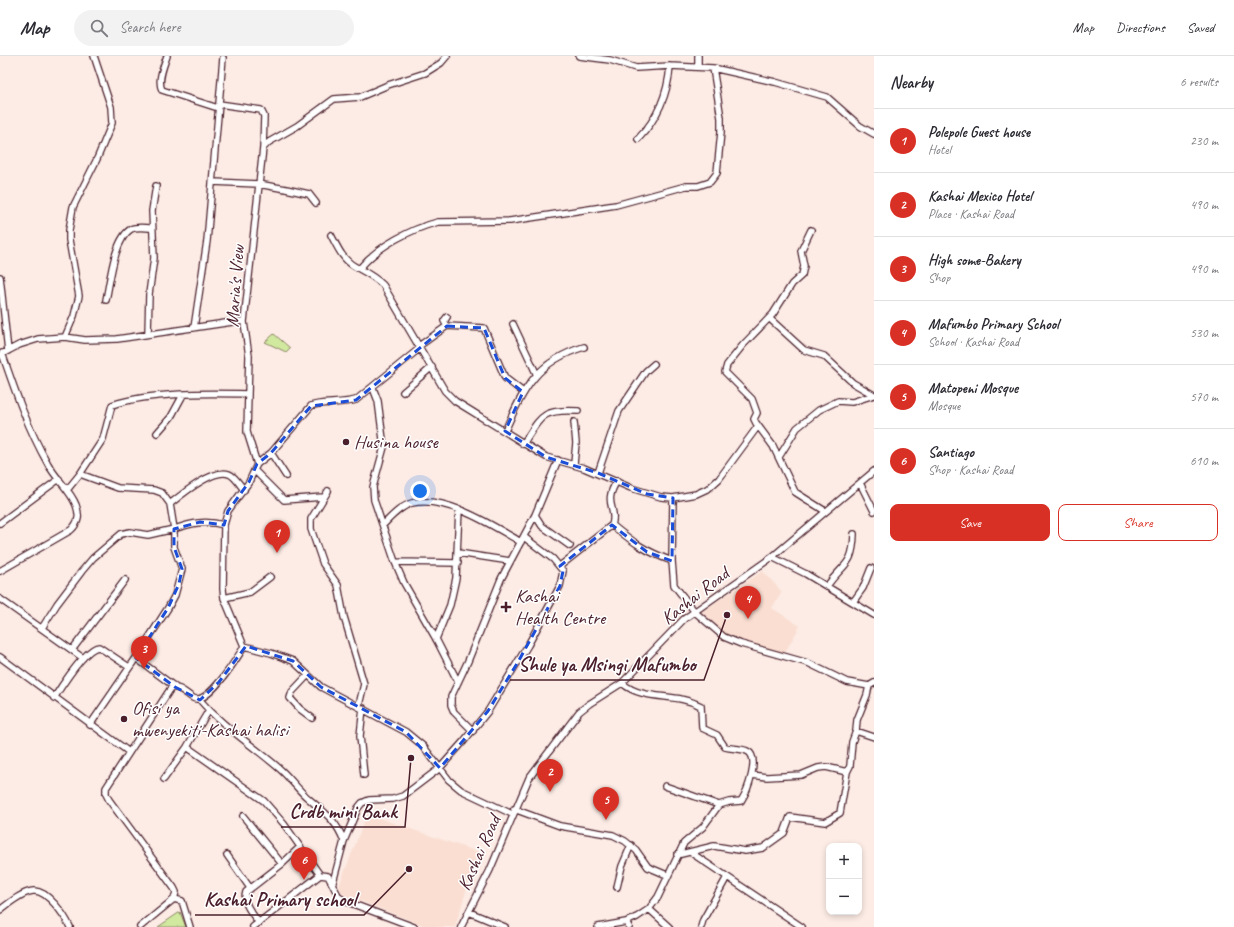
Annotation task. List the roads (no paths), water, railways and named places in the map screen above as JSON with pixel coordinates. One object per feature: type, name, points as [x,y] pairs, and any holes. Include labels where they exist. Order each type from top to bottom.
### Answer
[{"type":"street","points":[[65,337],[74,316],[79,296],[69,240],[69,230],[73,207],[97,159],[112,123],[111,107],[94,56]]},
{"type":"street","points":[[167,56],[161,77],[160,86],[162,90],[219,106]]},
{"type":"street","points":[[263,148],[268,142],[297,126],[334,99],[360,97],[388,85],[425,73],[441,63],[447,56]]},
{"type":"street","points":[[579,56],[610,60],[636,68],[670,66],[713,68],[775,82],[827,97],[860,126],[874,134]]},
{"type":"street","points":[[698,56],[698,67]]},
{"type":"street","points":[[194,328],[202,281],[213,182],[224,58]]},
{"type":"street","points":[[638,139],[647,129],[666,95],[670,66]]},
{"type":"street","points":[[360,268],[365,262],[394,242],[434,223],[448,221],[465,223],[510,221],[616,205],[686,186],[698,186],[710,182],[717,173],[721,132],[721,118],[713,68]]},
{"type":"street","name":"Maria's View","points":[[219,106],[261,110],[264,116],[263,148],[244,322],[249,356],[247,432],[257,464]]},
{"type":"street","points":[[213,182],[258,184],[309,194],[316,203]]},
{"type":"street","points":[[148,334],[149,294],[154,258],[152,210],[156,186]]},
{"type":"street","points":[[106,300],[117,249],[122,238],[129,230],[136,227],[152,228]]},
{"type":"street","points":[[811,230],[801,251],[804,266],[802,274],[792,284],[778,308],[743,344],[725,370],[726,375],[752,399],[757,413],[754,419],[779,457],[795,492],[825,511]]},
{"type":"street","points":[[331,235],[344,258],[354,266],[376,278],[383,285],[445,391],[455,401],[546,457],[574,464],[647,494],[673,498],[696,494],[709,488],[719,480],[758,426]]},
{"type":"street","points":[[0,277],[4,353],[32,432],[49,466],[76,505],[79,516],[77,524],[71,530],[0,571]]},
{"type":"street","points":[[447,317],[444,321],[447,326]]},
{"type":"street","points":[[769,318],[804,350],[824,356],[853,383],[874,395],[852,402],[838,401],[819,410],[797,428],[779,457]]},
{"type":"street","points":[[4,353],[38,339],[65,337],[100,340],[239,321],[244,322]]},
{"type":"street","points":[[513,324],[536,374]]},
{"type":"street","points":[[244,646],[224,598],[222,589],[224,525],[228,511],[244,490],[255,471],[257,464],[271,453],[306,411],[314,404],[346,403],[356,400],[373,388],[419,347],[447,326],[484,328],[505,378],[523,392]]},
{"type":"street","points":[[505,431],[523,392],[536,374],[561,355],[584,347]]},
{"type":"street","points":[[598,473],[619,412],[646,371],[654,364]]},
{"type":"street","points":[[403,392],[432,367]]},
{"type":"street","points":[[373,388],[378,401],[384,447],[373,487],[373,495],[395,562],[404,583],[436,639],[458,682]]},
{"type":"street","points":[[67,490],[80,474],[103,439],[112,405],[144,399],[183,395],[248,394]]},
{"type":"street","points":[[157,433],[171,417],[183,395]]},
{"type":"street","points":[[523,444],[536,423],[546,413],[560,410],[578,411]]},
{"type":"street","points":[[574,422],[576,450],[574,464]]},
{"type":"street","points":[[271,453],[286,476]]},
{"type":"street","points":[[473,731],[452,709],[451,697],[468,661],[489,606],[510,561],[535,516],[558,460]]},
{"type":"street","points":[[255,471],[284,500],[323,497]]},
{"type":"street","name":"Kashai Road","points":[[461,927],[490,870],[513,812],[529,778],[569,723],[589,704],[622,683],[672,630],[772,558],[825,511],[874,471]]},
{"type":"street","points":[[170,504],[202,481],[224,473],[232,476],[244,490]]},
{"type":"street","points":[[80,474],[118,488],[154,490],[162,493],[170,504],[174,529],[174,547],[182,569],[181,577],[168,608],[90,725]]},
{"type":"street","points":[[0,523],[59,479]]},
{"type":"street","points":[[560,566],[612,525],[613,518],[610,497],[612,489],[617,481]]},
{"type":"street","points":[[860,483],[874,511]]},
{"type":"street","points":[[328,491],[311,519],[311,529],[321,560],[338,585],[344,617],[364,684],[361,706],[360,736],[364,775]]},
{"type":"street","points":[[673,498],[672,561],[674,585],[695,612],[724,636],[735,642],[772,654],[808,663],[847,682],[868,686],[874,683]]},
{"type":"street","points":[[333,882],[344,841],[358,808],[362,803],[369,800],[403,796],[440,768],[473,731],[504,686],[553,598],[563,571],[560,566],[522,540],[459,509],[444,504],[412,503],[404,507],[383,524]]},
{"type":"street","points":[[436,639],[450,604],[458,563],[459,509]]},
{"type":"street","points":[[535,516],[542,526],[570,546]]},
{"type":"street","points":[[42,628],[57,604],[82,571],[93,558],[121,534],[130,532],[148,535],[200,522],[224,525]]},
{"type":"street","points":[[612,525],[634,544],[647,552],[672,561]]},
{"type":"street","points":[[827,586],[850,560],[853,552],[854,534]]},
{"type":"street","points":[[458,553],[510,561]]},
{"type":"street","points":[[772,558],[827,586],[874,615]]},
{"type":"street","points":[[395,562],[458,563]]},
{"type":"street","points":[[852,602],[863,588],[871,568]]},
{"type":"street","points":[[224,598],[250,592],[270,577]]},
{"type":"street","points":[[72,650],[125,580]]},
{"type":"street","points":[[0,599],[83,658]]},
{"type":"street","points":[[244,646],[284,657],[299,666],[307,676],[321,687],[361,706],[406,732],[423,746],[454,785],[461,790],[513,812],[560,826],[613,835],[631,846],[648,867],[667,874]]},
{"type":"street","points":[[200,700],[205,698],[219,682],[244,646]]},
{"type":"street","points":[[54,698],[83,658],[93,648],[99,648],[129,667]]},
{"type":"street","points":[[0,657],[90,725],[129,752]]},
{"type":"street","points":[[136,658],[175,687],[195,699],[200,700],[226,726],[282,771],[309,800],[322,808],[334,822],[344,841]]},
{"type":"street","points":[[307,676],[292,692],[290,698],[300,709],[312,718]]},
{"type":"street","points":[[622,683],[636,693],[686,700],[701,706],[702,728],[717,735],[725,747],[748,751],[752,755],[752,775],[741,801],[719,805],[665,786]]},
{"type":"street","points":[[677,855],[714,846],[745,851],[763,848],[784,833],[789,819],[792,817],[828,822],[841,811],[847,772],[850,766],[852,742],[859,716],[867,695],[868,686]]},
{"type":"street","points":[[140,927],[174,899],[176,892],[106,794],[106,788],[168,692],[175,687]]},
{"type":"street","points":[[164,779],[187,747],[209,710]]},
{"type":"street","points":[[856,731],[874,737]]},
{"type":"street","points":[[187,747],[264,801],[275,812],[299,848],[320,874],[328,876],[333,882],[339,897],[345,901],[414,927]]},
{"type":"street","points":[[752,775],[767,777],[801,775],[818,768],[826,767],[847,772]]},
{"type":"street","points":[[598,927],[627,924],[649,909],[658,897],[667,874],[684,843],[703,827],[719,805]]},
{"type":"street","points":[[243,816],[282,864]]},
{"type":"street","points":[[617,887],[622,866],[631,846]]},
{"type":"street","points":[[259,923],[245,901],[246,892],[282,864],[299,848]]},
{"type":"street","points":[[690,852],[802,927]]},
{"type":"street","points":[[227,855],[250,888]]},
{"type":"street","points":[[253,927],[320,874]]},
{"type":"street","points":[[701,927],[703,920],[727,877]]},
{"type":"street","points":[[0,910],[30,891],[39,892],[62,911],[70,927]]},
{"type":"street","points":[[174,899],[182,901],[190,927]]},
{"type":"street","points":[[649,909],[669,927]]},
{"type":"street","points":[[469,912],[505,927]]},
{"type":"place","name":"Husina house","points":[[346,442]]},
{"type":"place","name":"Polepole Guest house","points":[[277,553]]},
{"type":"place","name":"Kashai Health Centre","points":[[506,607]]},
{"type":"place","name":"Shule ya Msingi Mafumbo","points":[[727,615]]},
{"type":"place","name":"Mafumbo Primary School","points":[[748,619]]},
{"type":"place","name":"High some-Bakery","points":[[144,669]]},
{"type":"place","name":"Ofisi ya mwenyekiti-Kashai halisi","points":[[124,719]]},
{"type":"place","name":"Crdb mini Bank","points":[[411,758]]},
{"type":"place","name":"Kashai Mexico Hotel","points":[[550,792]]},
{"type":"place","name":"Matopeni Mosque","points":[[606,820]]},
{"type":"place","name":"Kashai Primary school","points":[[409,869]]},
{"type":"place","name":"Santiago","points":[[304,880]]}]
